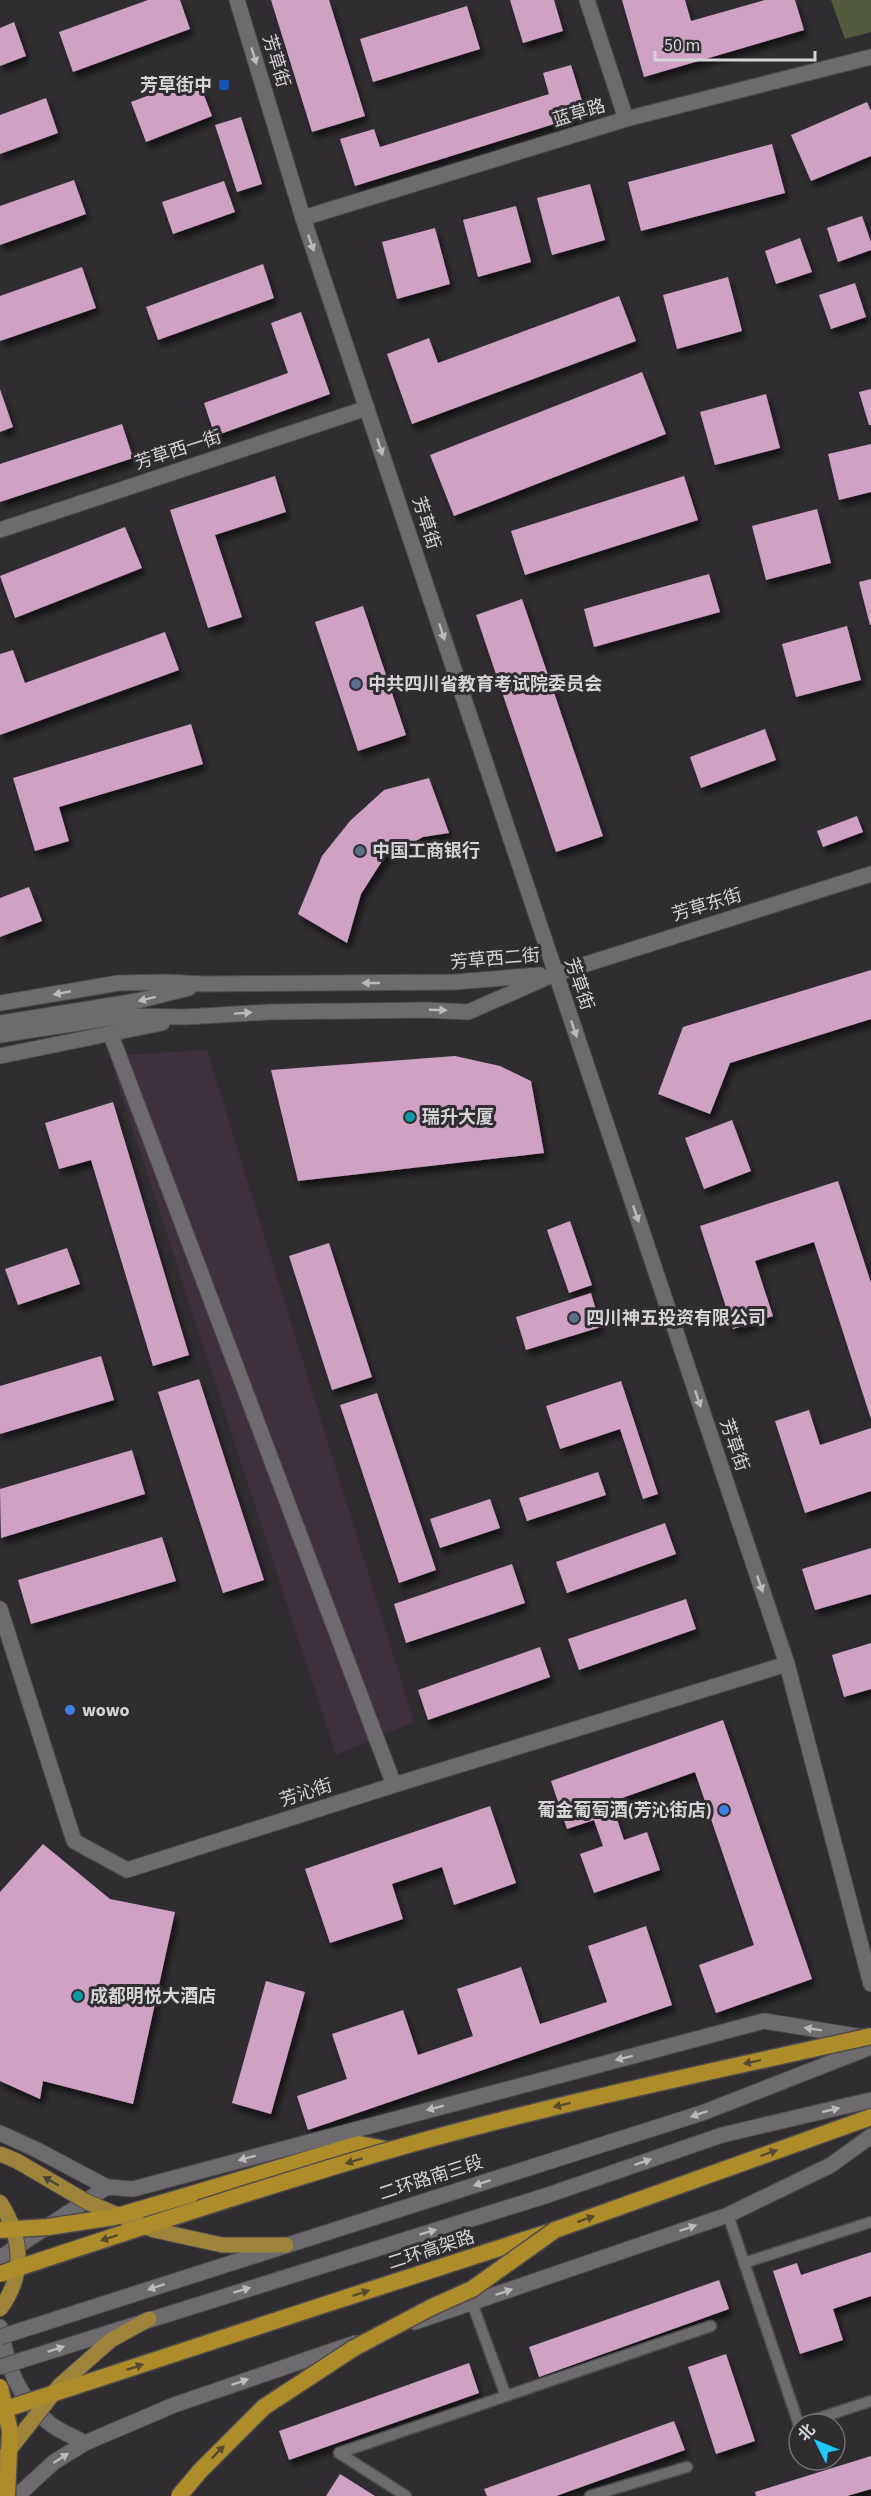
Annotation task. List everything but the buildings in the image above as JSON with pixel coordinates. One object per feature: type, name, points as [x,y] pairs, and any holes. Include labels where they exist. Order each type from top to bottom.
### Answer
[{"type":"highway","points":[[0,2273],[205,2206],[390,2150],[567,2103],[871,2038]]},
{"type":"highway","name":"二环高架路","points":[[0,2411],[555,2230],[871,2117]]},
{"type":"highway","points":[[0,2230],[48,2227],[114,2217],[359,2144],[390,2150]]},
{"type":"highway","points":[[179,2496],[200,2471],[264,2407],[354,2348],[472,2289],[555,2230]]},
{"type":"highway","points":[[0,2387],[10,2431],[7,2496]]},
{"type":"main road","name":"芳草街","points":[[237,0],[303,218],[787,1664],[871,1984]]},
{"type":"main road","points":[[586,0],[626,119]]},
{"type":"main road","name":"蓝草路","points":[[303,218],[626,119],[871,57]]},
{"type":"main road","name":"芳草西一街","points":[[0,530],[367,408]]},
{"type":"main road","name":"芳草东街","points":[[555,974],[871,874]]},
{"type":"main road","name":"芳草西二街","points":[[204,984],[455,982],[555,974]]},
{"type":"main road","name":"芳草西二街","points":[[185,1017],[268,1011],[468,1012],[555,974]]},
{"type":"main road","points":[[0,1004],[119,983],[204,984]]},
{"type":"main road","points":[[0,1023],[137,1001],[204,984]]},
{"type":"main road","points":[[0,1035],[123,1016],[185,1017]]},
{"type":"main road","points":[[0,1056],[111,1035],[185,1017]]},
{"type":"main road","points":[[111,1035],[394,1785]]},
{"type":"main road","name":"芳沁街","points":[[0,1609],[74,1840],[127,1870],[787,1664]]},
{"type":"main road","points":[[0,2133],[107,2187],[133,2189],[764,2021],[871,2038]]},
{"type":"main road","name":"二环路南三段","points":[[0,2337],[702,2113],[871,2047]]},
{"type":"main road","points":[[0,2367],[548,2195],[722,2135],[871,2100]]},
{"type":"main road","points":[[17,2496],[54,2462],[85,2443],[174,2405],[728,2215],[831,2165],[871,2136]]},
{"type":"main road","points":[[0,2154],[17,2161],[87,2202],[154,2230],[222,2245],[286,2245]]},
{"type":"main road","points":[[0,2273],[2,2257],[107,2187]]},
{"type":"main road","points":[[0,2202],[15,2233],[20,2263],[10,2293],[0,2309]]},
{"type":"main road","points":[[0,2462],[60,2385],[111,2340],[148,2319]]},
{"type":"main road","points":[[0,2327],[4,2349],[20,2393],[49,2423],[85,2443]]},
{"type":"main road","points":[[0,2400],[20,2393]]},
{"type":"lane","points":[[728,2215],[796,2412]]},
{"type":"lane","points":[[744,2264],[871,2222]]},
{"type":"lane","points":[[472,2303],[506,2396]]},
{"type":"lane","points":[[406,2496],[339,2453],[711,2326]]},
{"type":"lane","points":[[837,2412],[871,2401]]},
{"type":"lane","points":[[590,2496],[687,2467]]},
{"type":"shaded area","points":[[207,1050],[414,1722],[336,1755],[109,1056]]},
{"type":"green space","points":[[831,0],[871,0],[871,32],[845,39]]},
{"type":"place","name":"芳草街中","points":[[224,85]]},
{"type":"place","name":"中共四川省教育考试院委员会","points":[[356,684]]},
{"type":"place","name":"中国工商银行","points":[[360,851]]},
{"type":"place","name":"瑞升大厦","points":[[410,1117]]},
{"type":"place","name":"四川神五投资有限公司","points":[[574,1318]]},
{"type":"place","name":"wowo","points":[[70,1710]]},
{"type":"place","name":"葡金葡萄酒(芳沁街店)","points":[[724,1810]]},
{"type":"place","name":"成都明悦大酒店","points":[[78,1996]]}]
